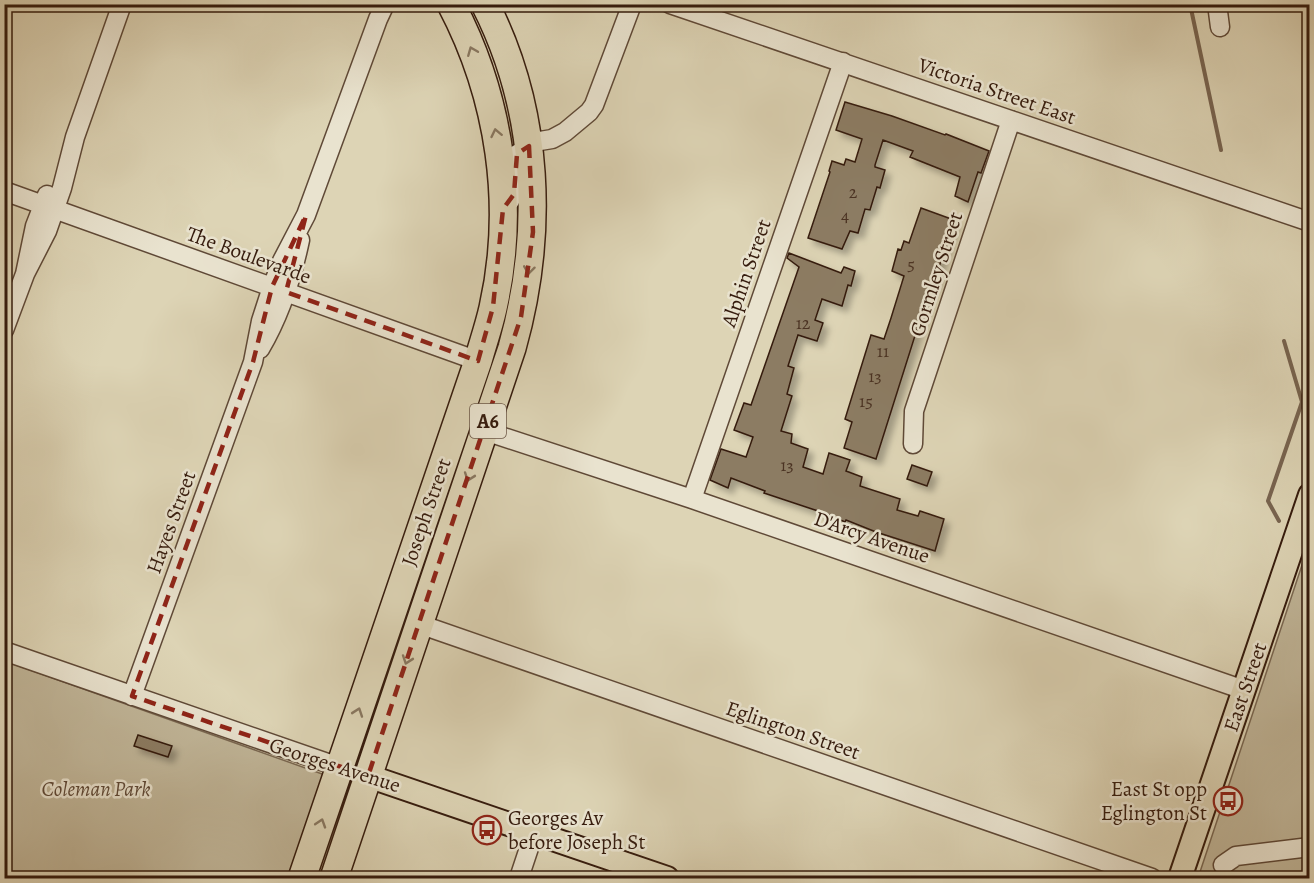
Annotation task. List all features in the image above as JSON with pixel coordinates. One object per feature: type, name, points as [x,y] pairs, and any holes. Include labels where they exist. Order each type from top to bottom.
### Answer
[{"type":"highway","name":"A6","points":[[451,4],[476,62],[489,100],[500,156],[503,209]]},
{"type":"highway","name":"A6","points":[[485,4],[507,56],[535,143]]},
{"type":"highway","name":"Joseph Street","points":[[334,879],[512,348],[526,293],[533,212],[535,143]]},
{"type":"highway","name":"Joseph Street","points":[[302,879],[478,361],[493,308],[500,265],[503,209]]},
{"type":"highway","name":"Georges Avenue","points":[[339,767],[368,776]]},
{"type":"main road","name":"East Street","points":[[1180,879],[1310,495]]},
{"type":"main road","name":"Georges Avenue","points":[[368,776],[667,879]]},
{"type":"street","points":[[4,330],[25,274],[35,226],[49,207],[51,184],[75,137],[122,4]]},
{"type":"street","name":"Hayes Street","points":[[132,696],[253,362],[261,321],[279,290],[282,261],[306,215],[385,4]]},
{"type":"street","points":[[535,143],[552,139],[565,132],[594,105],[619,4]]},
{"type":"street","points":[[607,57],[632,4]]},
{"type":"street","name":"Victoria Street East","points":[[670,4],[1310,222]]},
{"type":"street","points":[[1216,4],[1220,27]]},
{"type":"street","name":"Alphin Street","points":[[692,499],[843,62]]},
{"type":"street","name":"Gormley Street","points":[[913,444],[914,411],[1011,120]]},
{"type":"street","name":"Joseph Street","points":[[503,209],[514,194],[517,154],[535,143]]},
{"type":"street","name":"The Boulevarde","points":[[4,191],[478,361]]},
{"type":"street","name":"D'Arcy Avenue","points":[[485,430],[692,499],[1244,690]]},
{"type":"street","name":"Eglington Street","points":[[419,624],[1152,879]]},
{"type":"street","name":"Georges Avenue","points":[[4,651],[339,767]]},
{"type":"street","points":[[519,879],[534,833]]},
{"type":"street","points":[[1223,866],[1236,856],[1310,847]]},
{"type":"highlighted area","points":[[529,146],[533,232],[521,317],[368,776],[132,696],[253,362],[272,287],[306,215],[286,292],[478,361],[493,307],[503,209],[514,194],[517,154]]},
{"type":"green space","points":[[1309,544],[1309,878],[1198,878]]},
{"type":"green space","name":"Coleman Park","points":[[5,661],[325,775],[288,878],[5,878]]},
{"type":"building","points":[[845,102],[946,134],[989,151],[981,173],[978,172],[968,202],[955,196],[960,177],[910,157],[913,151],[883,140],[875,167],[885,170],[870,210],[865,209],[858,233],[850,231],[842,249],[808,238],[832,161],[844,165],[846,159],[855,162],[862,139],[836,130]]},
{"type":"building","points":[[921,208],[954,220],[876,459],[844,448],[852,422],[845,419],[871,335],[884,339],[904,276],[892,271],[898,249],[901,250],[904,241],[909,243]]},
{"type":"building","points":[[789,253],[841,273],[844,267],[855,271],[842,306],[822,299],[815,320],[823,323],[817,341],[798,335],[788,366],[794,368],[787,394],[792,396],[781,431],[792,434],[791,443],[808,449],[803,467],[823,474],[829,453],[850,460],[846,471],[862,477],[860,486],[900,499],[897,510],[918,516],[920,511],[944,519],[935,551],[846,520],[845,522],[764,493],[765,491],[731,478],[728,488],[710,480],[721,449],[746,457],[753,437],[734,430],[744,403],[751,405],[799,267],[787,258]]},
{"type":"building","points":[[912,465],[932,472],[927,486],[907,479]]},
{"type":"building","points":[[138,735],[172,746],[168,757],[134,746]]},
{"type":"waterway","points":[[1190,4],[1221,150]]},
{"type":"waterway","points":[[1279,521],[1268,501],[1302,402],[1284,341]]},
{"type":"waterway","points":[[1303,566],[1310,577]]},
{"type":"place","name":"East St opp Eglington St","points":[[1228,801]]},
{"type":"place","name":"Georges Av before Joseph St","points":[[487,830]]}]
